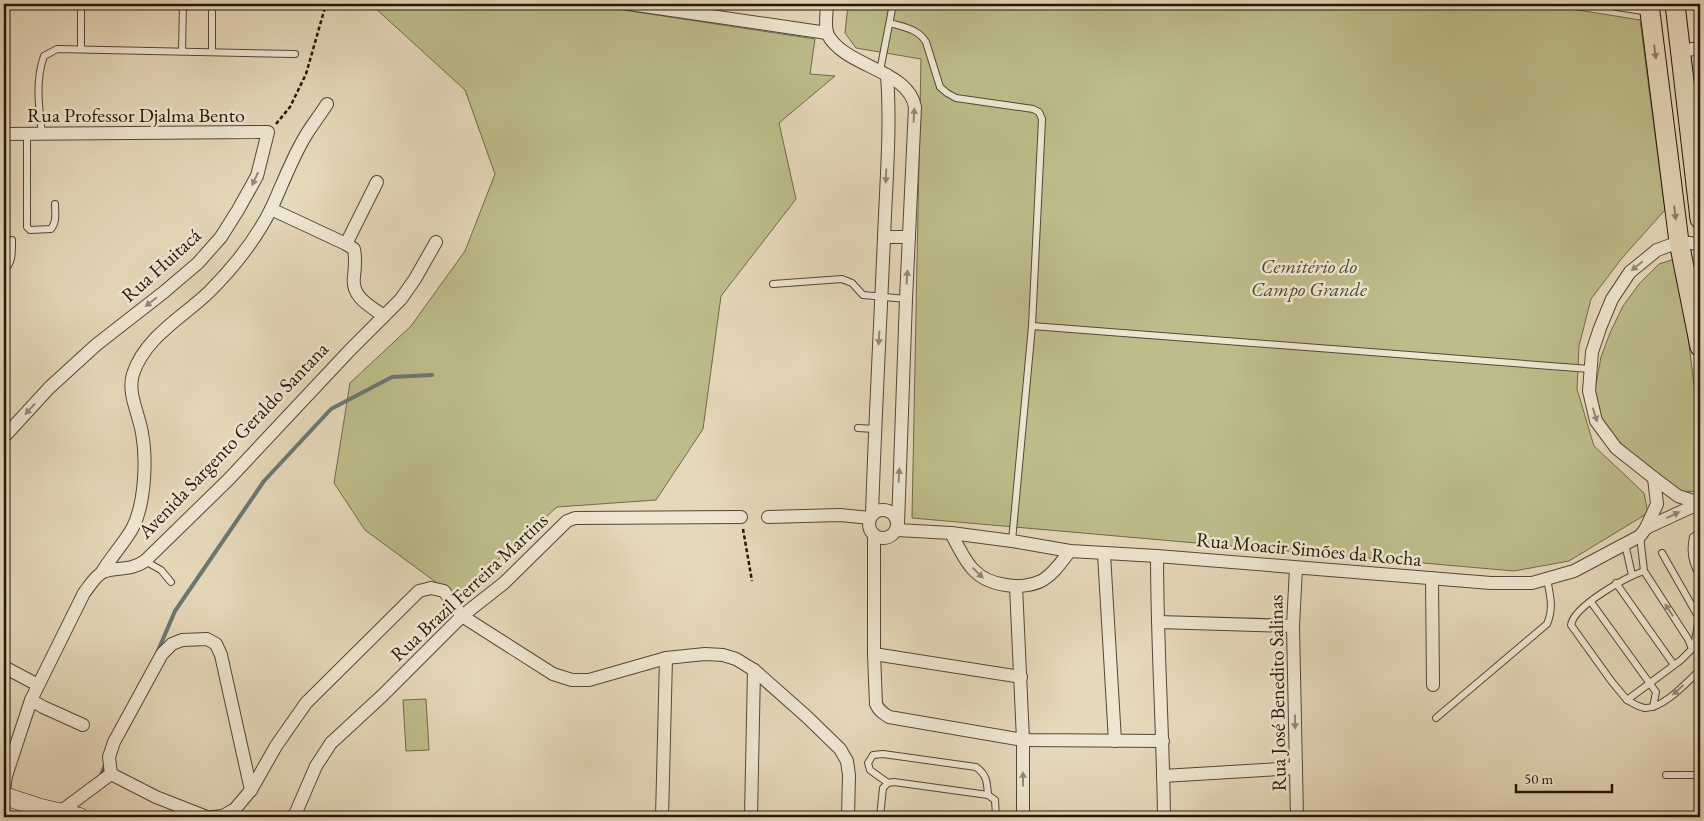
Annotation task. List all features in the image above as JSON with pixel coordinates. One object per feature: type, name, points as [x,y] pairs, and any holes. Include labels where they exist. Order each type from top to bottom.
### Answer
[{"type":"main road","points":[[1675,4],[1700,220]]},
{"type":"main road","points":[[1649,6],[1679,242],[1700,347]]},
{"type":"street","points":[[630,4],[827,33]]},
{"type":"street","points":[[827,4],[827,33],[838,48],[844,54],[884,73],[909,92],[914,99],[915,107],[898,527],[893,535],[887,538],[880,538],[870,530],[869,524],[871,516],[882,298],[889,100],[884,73]]},
{"type":"street","points":[[1617,4],[1649,6]]},
{"type":"street","points":[[1681,51],[1700,48]]},
{"type":"street","points":[[4,791],[6,776],[38,685],[84,593],[102,572],[132,529],[142,493],[144,460],[142,433],[131,388],[138,363],[150,345],[164,330],[193,307],[226,274],[249,246],[271,209],[306,135],[327,104]]},
{"type":"street","name":"Rua Professor Djalma Bento","points":[[4,134],[268,132]]},
{"type":"street","name":"Rua Huitacá","points":[[4,436],[49,388],[96,344],[164,292],[198,263],[215,243],[238,210],[257,176],[268,132]]},
{"type":"street","points":[[346,244],[377,182]]},
{"type":"street","points":[[271,209],[354,249],[356,257],[353,281],[356,293],[384,316]]},
{"type":"street","points":[[884,237],[909,237]]},
{"type":"street","name":"Avenida Sargento Geraldo Santana","points":[[102,572],[128,569],[145,561],[229,479],[401,299],[411,286],[436,242]]},
{"type":"street","points":[[1700,244],[1679,242],[1657,250],[1630,272],[1612,299],[1600,328],[1592,352],[1589,391],[1596,421],[1616,448],[1678,496],[1700,503]]},
{"type":"street","points":[[1643,532],[1657,504],[1654,478]]},
{"type":"street","name":"Rua Moacir Simões da Rocha","points":[[898,527],[1012,541],[1070,551],[1157,556],[1491,583],[1532,583],[1574,571],[1625,544],[1643,532],[1700,503]]},
{"type":"street","points":[[768,517],[871,516],[880,510],[888,510],[896,515],[898,527]]},
{"type":"street","name":"Rua Brazil Ferreira Martins","points":[[294,817],[316,766],[331,744],[462,616],[504,583],[571,519],[741,517]]},
{"type":"street","points":[[951,533],[971,567],[983,579],[993,584],[1016,586],[1040,581],[1054,571],[1070,551]]},
{"type":"street","points":[[874,535],[876,704],[878,709],[889,718],[1023,740],[1163,741]]},
{"type":"street","points":[[1104,554],[1115,741]]},
{"type":"street","points":[[1157,556],[1164,817]]},
{"type":"street","name":"Rua José Benedito Salinas","points":[[1296,568],[1293,626],[1297,817]]},
{"type":"street","points":[[1432,578],[1433,685]]},
{"type":"street","points":[[1016,586],[1023,740],[1023,817]]},
{"type":"street","points":[[212,817],[223,816],[235,809],[251,790],[276,746],[306,703],[420,590],[431,588],[444,591],[462,616],[553,674],[572,680],[589,680],[666,658],[706,654],[723,655],[736,659],[754,670],[840,749],[847,761],[849,775],[848,817]]},
{"type":"street","points":[[1158,622],[1293,626]]},
{"type":"street","points":[[111,774],[109,757],[114,742],[162,654],[172,644],[182,640],[207,639],[216,644],[221,655],[251,790]]},
{"type":"street","points":[[874,654],[1021,677]]},
{"type":"street","points":[[662,817],[666,658]]},
{"type":"street","points":[[4,667],[38,685]]},
{"type":"street","points":[[751,817],[754,670]]},
{"type":"street","points":[[32,700],[83,725]]},
{"type":"street","points":[[1163,776],[1296,768]]},
{"type":"street","points":[[60,812],[111,774]]},
{"type":"street","points":[[111,774],[156,797],[208,817]]},
{"type":"street","points":[[4,796],[40,813],[60,812],[80,817]]},
{"type":"lane","points":[[81,4],[81,49]]},
{"type":"lane","points":[[182,51],[183,4]]},
{"type":"lane","points":[[884,73],[893,4]]},
{"type":"lane","points":[[212,12],[212,52]]},
{"type":"lane","points":[[890,23],[915,30],[922,36],[926,42],[940,87],[947,93],[956,98],[1033,110],[1039,112],[1042,119],[1032,326],[1012,541]]},
{"type":"lane","points":[[42,134],[38,84],[39,69],[44,56],[57,49],[295,54]]},
{"type":"lane","points":[[27,134],[27,227],[30,230],[51,229],[56,220],[55,204]]},
{"type":"lane","points":[[4,270],[12,258],[12,240]]},
{"type":"lane","points":[[772,284],[842,279],[852,284],[863,295],[906,299]]},
{"type":"lane","points":[[1032,326],[1590,369]]},
{"type":"lane","points":[[858,428],[874,429]]},
{"type":"lane","points":[[1643,532],[1644,571],[1688,639],[1692,649]]},
{"type":"lane","points":[[1700,532],[1693,537],[1690,552],[1700,575]]},
{"type":"lane","points":[[1625,544],[1632,575]]},
{"type":"lane","points":[[1627,700],[1692,649],[1697,634],[1699,618],[1662,553]]},
{"type":"lane","points":[[145,561],[162,570],[171,582]]},
{"type":"lane","points":[[1644,571],[1616,583],[1573,616],[1571,625],[1612,682],[1627,700],[1639,707],[1653,707],[1663,703],[1700,670]]},
{"type":"lane","points":[[1436,718],[1546,624],[1552,605],[1547,579]]},
{"type":"lane","points":[[1616,583],[1674,665]]},
{"type":"lane","points":[[1591,602],[1656,692],[1653,707]]},
{"type":"lane","points":[[888,783],[870,770],[868,763],[873,755],[883,754],[976,767],[987,778],[988,795]]},
{"type":"lane","points":[[1666,775],[1700,775]]},
{"type":"lane","points":[[880,817],[883,788],[888,783],[894,782],[988,795],[995,800],[996,817]]},
{"type":"path","points":[[268,132],[290,107],[306,74],[326,4]]},
{"type":"path","points":[[741,517],[752,581]]},
{"type":"green space","points":[[347,4],[584,4],[815,39],[810,74],[835,76],[779,123],[796,199],[721,296],[703,429],[656,500],[557,507],[456,597],[365,530],[334,483],[350,383],[411,326],[465,251],[495,174],[465,90],[375,8]]},
{"type":"green space","name":"Cemitério do Campo Grande","points":[[848,4],[1541,4],[1640,20],[1665,210],[1622,258],[1591,299],[1579,346],[1577,389],[1594,446],[1644,493],[1648,513],[1569,561],[1514,571],[912,518],[921,59],[856,48],[845,33]]},
{"type":"green space","points":[[1678,258],[1700,432],[1700,491],[1681,492],[1638,459],[1617,440],[1602,419],[1595,390],[1601,357],[1623,306],[1639,284],[1659,264]]},
{"type":"green space","points":[[426,699],[429,750],[406,751],[403,700]]},
{"type":"waterway","points":[[157,653],[175,611],[264,481],[331,409],[392,377],[432,375]]},
{"type":"waterway","points":[[100,777],[106,763]]}]
